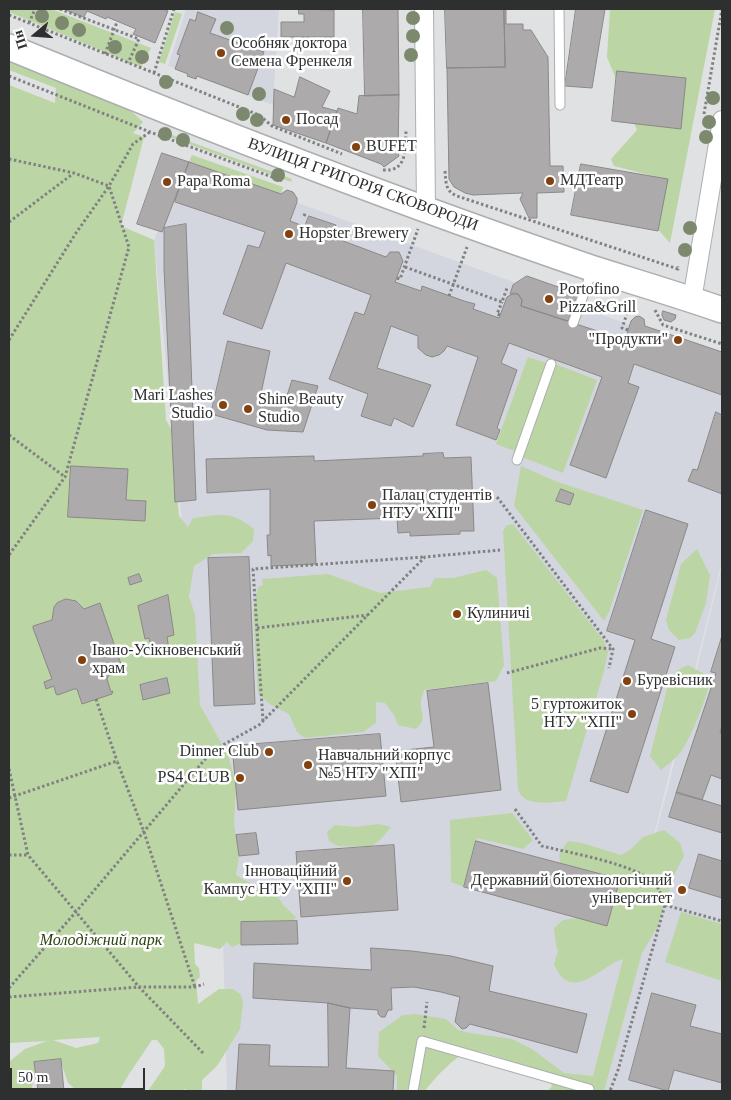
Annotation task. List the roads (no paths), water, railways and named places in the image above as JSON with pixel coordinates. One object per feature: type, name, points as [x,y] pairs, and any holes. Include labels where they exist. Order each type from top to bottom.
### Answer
[{"type":"main road","name":"ВУЛИЦЯ ГРИГОРІЯ СКОВОРОДИ","points":[[9,47],[422,219],[593,268],[722,310]]},
{"type":"street","points":[[422,219],[424,9]]},
{"type":"street","points":[[692,300],[722,120]]},
{"type":"lane","points":[[559,9],[560,105]]},
{"type":"lane","points":[[573,323],[593,268]]},
{"type":"lane","points":[[517,460],[551,364]]},
{"type":"lane","points":[[413,1091],[422,1041],[589,1089]]},
{"type":"place","name":"Особняк доктора Семена Френкеля","points":[[221,53]]},
{"type":"place","name":"Посад","points":[[286,120]]},
{"type":"place","name":"BUFET","points":[[356,147]]},
{"type":"place","name":"МДТеатр","points":[[550,181]]},
{"type":"place","name":"Papa Roma","points":[[167,182]]},
{"type":"place","name":"Hopster Brewery","points":[[289,234]]},
{"type":"place","name":"Portofino Pizza&Grill","points":[[549,299]]},
{"type":"place","name":"\"Продукти\"","points":[[678,340]]},
{"type":"place","name":"Mari Lashes Studio","points":[[223,405]]},
{"type":"place","name":"Shine Beauty Studio","points":[[248,409]]},
{"type":"place","name":"Палац студентів НТУ \"ХПІ\"","points":[[372,505]]},
{"type":"place","name":"Кулиничі","points":[[457,614]]},
{"type":"place","name":"Івано-Усікновенський храм","points":[[82,660]]},
{"type":"place","name":"Буревісник","points":[[627,681]]},
{"type":"place","name":"5 гуртожиток НТУ \"ХПІ\"","points":[[632,714]]},
{"type":"place","name":"Dinner Club","points":[[269,752]]},
{"type":"place","name":"Навчальний корпус №5 НТУ \"ХПІ\"","points":[[308,765]]},
{"type":"place","name":"PS4 CLUB","points":[[240,778]]},
{"type":"place","name":"Інноваційний Кампус НТУ \"ХПІ\"","points":[[347,881]]},
{"type":"place","name":"Державний біотехнологічний університет","points":[[682,890]]},
{"type":"park label","name":"Молодіжний парк","points":[[101,941]]}]
